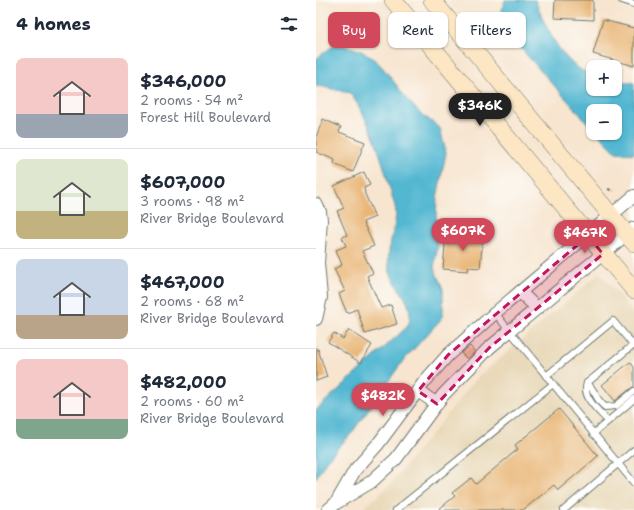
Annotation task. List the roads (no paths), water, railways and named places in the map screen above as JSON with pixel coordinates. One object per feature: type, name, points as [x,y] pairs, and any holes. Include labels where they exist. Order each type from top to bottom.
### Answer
[{"type":"main road","points":[[393,0],[634,290]]},
{"type":"main road","points":[[432,0],[610,214],[631,235]]},
{"type":"street","points":[[332,507],[355,470],[378,444],[418,391],[448,355],[494,313],[588,236],[610,214],[634,196]]},
{"type":"street","points":[[316,204],[320,212],[321,220],[318,263],[321,297],[316,319]]},
{"type":"street","points":[[332,507],[371,482],[396,459],[437,404],[465,371],[537,308],[603,254],[631,235]]},
{"type":"street","points":[[520,292],[537,308]]},
{"type":"street","points":[[418,391],[437,404]]},
{"type":"lane","points":[[622,0],[634,4]]},
{"type":"lane","points":[[494,313],[634,483]]},
{"type":"lane","points":[[546,376],[613,321],[634,346],[587,383],[586,390],[589,398],[608,421]]},
{"type":"lane","points":[[587,383],[593,389],[597,400],[605,407],[616,406],[634,391]]},
{"type":"lane","points":[[396,510],[553,384]]},
{"type":"lane","points":[[593,434],[634,399]]},
{"type":"lane","points":[[564,510],[634,450]]},
{"type":"water","points":[[505,0],[535,0],[556,44],[572,63],[586,72],[586,96],[622,96],[622,81],[634,83],[634,154],[616,152],[604,140],[622,140],[622,104],[586,104],[586,121],[520,48],[526,48],[526,12],[502,12]]},
{"type":"water","points":[[330,48],[353,48],[362,51],[372,58],[389,75],[417,110],[440,128],[446,153],[437,198],[436,219],[439,238],[434,268],[443,289],[443,317],[402,362],[351,434],[326,461],[316,478],[316,410],[408,326],[410,317],[407,302],[391,275],[389,268],[388,261],[396,211],[375,141],[364,116],[350,93],[319,86],[316,87],[316,59]]}]
